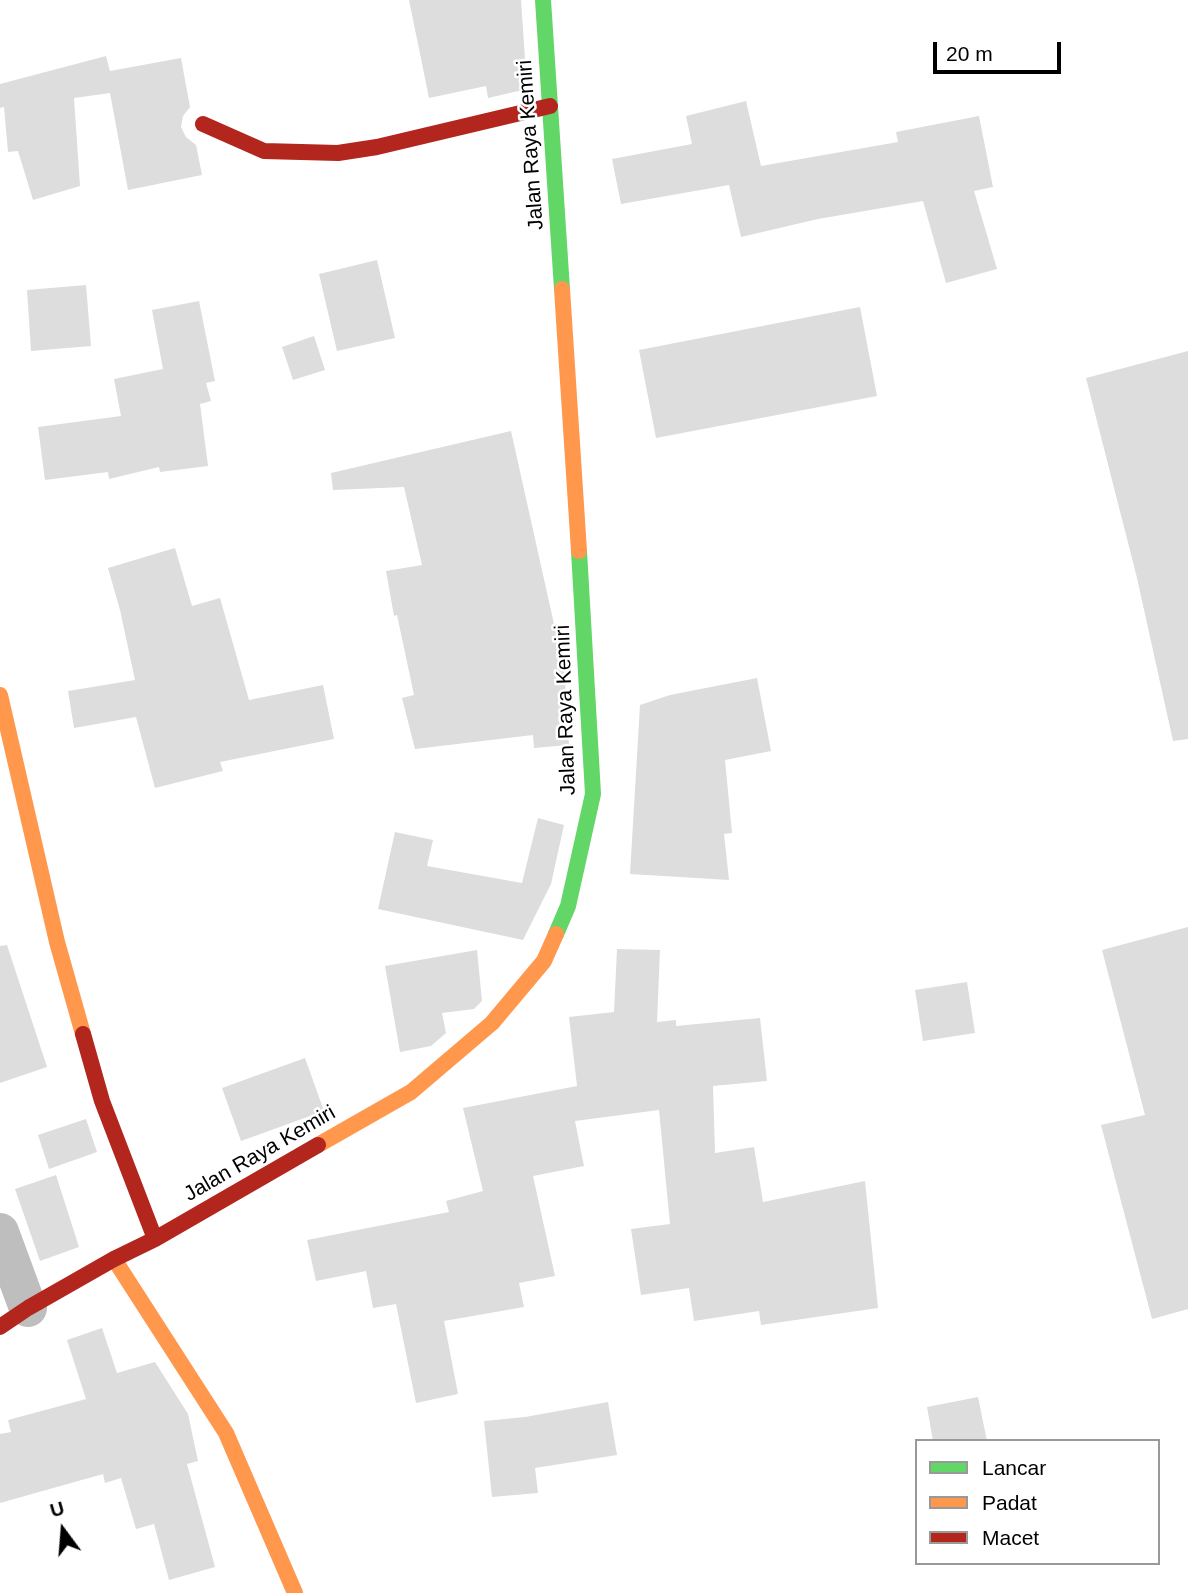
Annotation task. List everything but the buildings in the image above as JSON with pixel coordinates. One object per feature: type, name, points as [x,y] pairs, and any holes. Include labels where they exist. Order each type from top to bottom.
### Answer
[{"type":"street","name":"Jalan Raya Kemiri","points":[[14,1317],[411,1092],[492,1023],[510,1002],[544,961],[568,906],[593,794],[588,673],[542,0]]},
{"type":"street","points":[[203,124],[264,151],[338,153],[550,106]]},
{"type":"street","points":[[0,695],[64,969],[102,1101],[155,1239]]},
{"type":"street","points":[[0,1232],[14,1317]]},
{"type":"street","points":[[114,1259],[226,1433],[295,1593]]},
{"type":"traffic: fast","points":[[543,0],[562,289]]},
{"type":"traffic: fast","points":[[556,934],[568,906],[593,794],[579,551]]},
{"type":"traffic: slow","points":[[562,289],[579,551]]},
{"type":"traffic: slow","points":[[0,695],[57,942],[83,1034]]},
{"type":"traffic: slow","points":[[318,1145],[411,1092],[492,1023],[544,961],[556,934]]},
{"type":"traffic: slow","points":[[114,1259],[226,1433],[295,1593]]},
{"type":"traffic: jam","points":[[203,124],[264,151],[338,153],[377,147],[550,106]]},
{"type":"traffic: jam","points":[[83,1034],[102,1101],[155,1239]]},
{"type":"traffic: jam","points":[[0,1327],[28,1308],[318,1145]]}]
